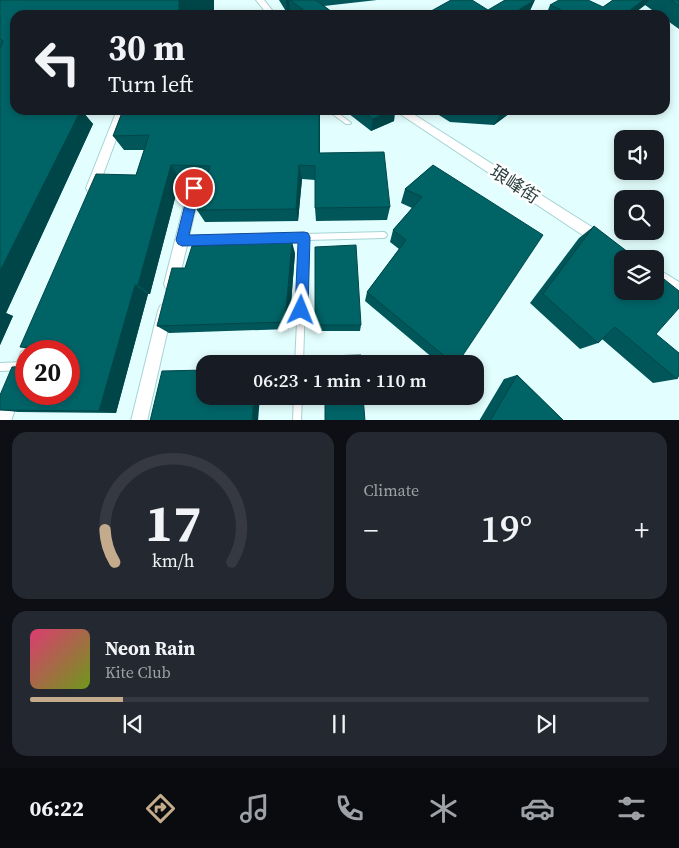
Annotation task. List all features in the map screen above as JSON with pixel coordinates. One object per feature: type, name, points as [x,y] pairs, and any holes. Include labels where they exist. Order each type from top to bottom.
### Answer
[{"type":"street","points":[[260,0],[268,10]]},
{"type":"street","points":[[86,203],[120,115]]},
{"type":"street","name":"琅峰街","points":[[407,115],[614,248]]},
{"type":"street","points":[[139,420],[194,188]]},
{"type":"street","points":[[664,280],[679,290]]},
{"type":"street","points":[[2,420],[15,386]]},
{"type":"lane","points":[[337,115],[348,123]]},
{"type":"lane","points":[[182,240],[384,235]]},
{"type":"lane","points":[[299,355],[304,237]]},
{"type":"lane","points":[[0,366],[15,359]]},
{"type":"lane","points":[[297,420],[298,405]]},
{"type":"building","points":[[0,0],[179,0],[179,10],[10,10],[10,115],[78,115],[0,271],[0,47],[3,41],[0,39]]},
{"type":"building","points":[[290,0],[316,0],[329,10],[303,10]]},
{"type":"building","points":[[451,0],[472,0],[488,10],[433,10]]},
{"type":"building","points":[[505,0],[534,0],[518,10],[488,10]]},
{"type":"building","points":[[559,0],[588,0],[603,7],[613,0],[643,0],[630,10],[561,10],[550,5]]},
{"type":"building","points":[[671,0],[679,0],[679,6]]},
{"type":"building","points":[[121,115],[319,115],[319,153],[384,152],[390,207],[315,208],[315,166],[299,165],[296,209],[197,210],[210,166],[171,165],[138,285],[135,285],[99,411],[0,410],[0,395],[12,367],[15,367],[15,405],[80,405],[80,340],[23,340],[96,174],[136,175],[149,135],[113,136]]},
{"type":"building","points":[[367,115],[381,115],[373,119]]},
{"type":"building","points":[[433,165],[543,235],[463,355],[443,355],[367,292],[406,240],[393,230],[422,197],[405,189]]},
{"type":"building","points":[[594,226],[625,250],[614,250],[614,300],[664,300],[664,279],[679,291],[679,308],[656,334],[679,353],[679,375],[677,379],[615,327],[598,343],[543,294]]},
{"type":"building","points":[[292,242],[285,322],[157,326],[172,268],[185,268],[192,246]]},
{"type":"building","points":[[356,245],[361,325],[315,325],[315,247]]},
{"type":"building","points":[[196,370],[196,405],[253,405],[252,420],[150,420],[162,371]]},
{"type":"building","points":[[517,375],[563,420],[491,420]]},
{"type":"building","points":[[325,405],[364,405],[365,420],[325,420]]},
{"type":"route","points":[[194,188],[182,240],[304,237],[301,310]]}]
